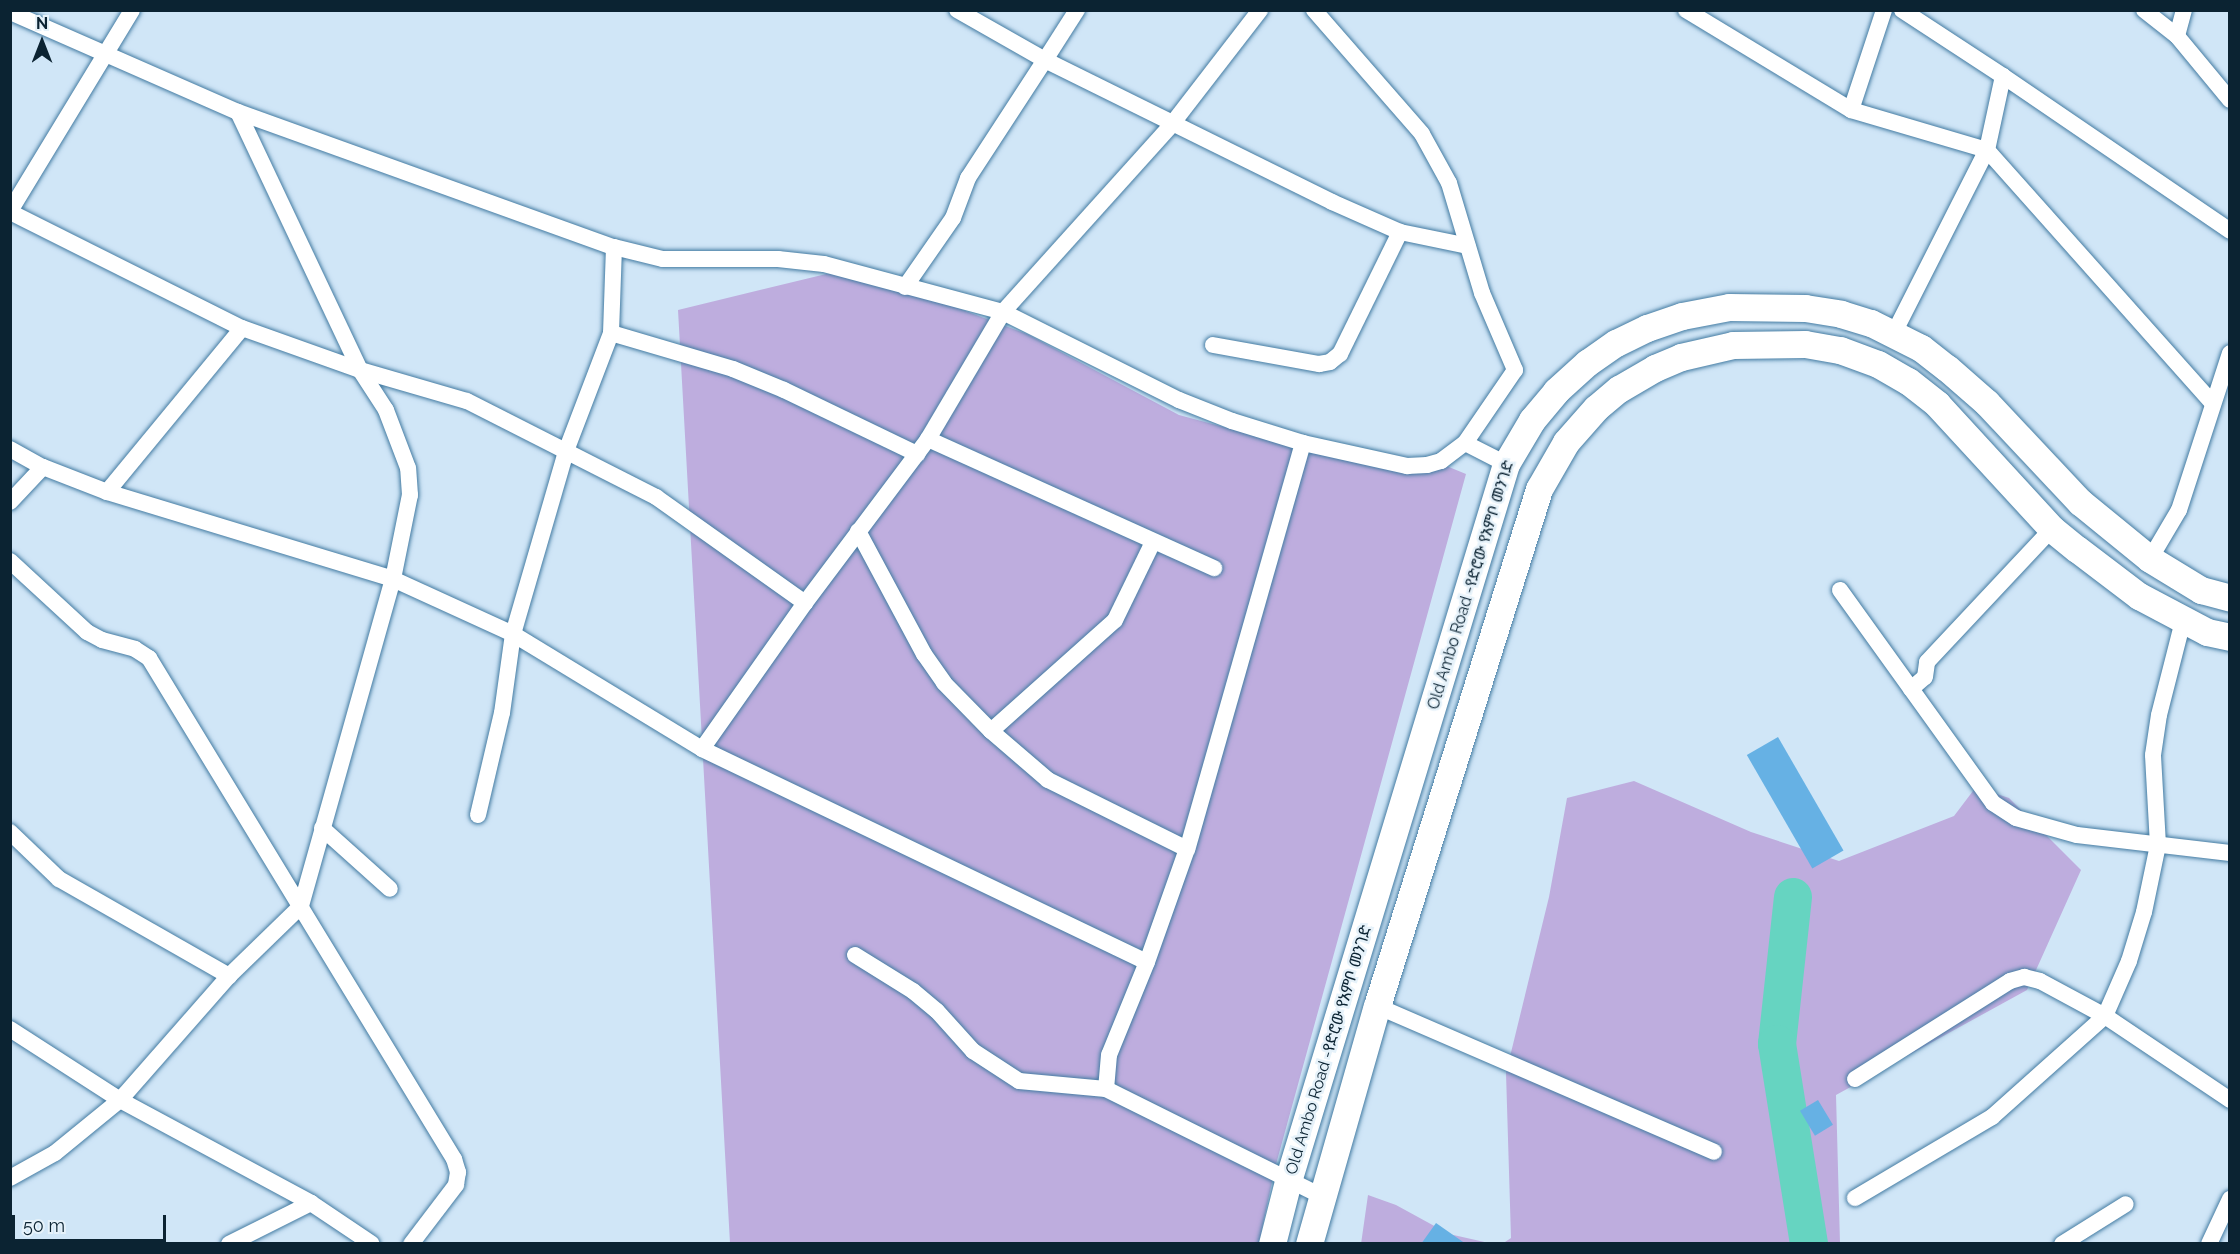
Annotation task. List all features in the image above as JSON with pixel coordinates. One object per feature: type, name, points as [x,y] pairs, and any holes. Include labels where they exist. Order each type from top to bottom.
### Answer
[{"type":"main road","name":"Old Ambo Road -የድሮው የአምቦ መንገድ","points":[[1272,1244],[1288,1181],[1506,464],[1532,420],[1556,391],[1587,363],[1616,343],[1647,328],[1682,316],[1729,307],[1805,308],[1841,314],[1894,333],[1921,348],[1987,403],[2080,502],[2150,559],[2201,590],[2229,598]]},
{"type":"main road","points":[[1763,307],[1766,343]]},
{"type":"main road","name":"Old Ambo Road -የድሮው የአምቦ መንገድ","points":[[1309,1244],[1377,1006],[1539,489],[1566,442],[1596,408],[1619,389],[1655,368],[1681,357],[1733,345],[1805,344],[1840,350],[1878,364],[1908,381],[1937,404],[2052,529],[2139,596],[2207,632],[2229,637]]},
{"type":"street","points":[[132,10],[107,55],[10,211],[242,328],[360,370],[468,401],[656,497],[805,603]]},
{"type":"street","points":[[957,10],[1045,60],[1332,202],[1400,232],[1468,246]]},
{"type":"street","points":[[905,287],[953,218],[968,178],[1077,10]]},
{"type":"street","points":[[702,749],[805,603],[928,439],[1003,312],[1172,124],[1260,10]]},
{"type":"street","points":[[10,12],[238,112],[614,247],[663,259],[778,259],[824,264],[1003,312],[1179,400],[1232,421],[1303,443],[1407,466],[1427,465],[1441,460],[1465,443],[1515,370],[1482,293],[1449,183],[1422,134],[1314,10]]},
{"type":"street","points":[[1686,10],[1851,110],[1988,150],[2213,404]]},
{"type":"street","points":[[1851,110],[1884,10]]},
{"type":"street","points":[[1902,10],[2003,76],[2229,231]]},
{"type":"street","points":[[2144,10],[2177,36],[2229,100]]},
{"type":"street","points":[[2177,36],[2184,10]]},
{"type":"street","points":[[1894,333],[1988,150],[2003,76]]},
{"type":"street","points":[[10,1178],[55,1153],[120,1100],[229,976],[301,906],[393,579],[410,495],[408,468],[386,410],[360,370],[238,112]]},
{"type":"street","points":[[1213,345],[1319,364],[1330,362],[1340,354],[1400,232]]},
{"type":"street","points":[[478,816],[502,713],[513,634],[566,451],[611,333],[614,247]]},
{"type":"street","points":[[107,492],[242,328]]},
{"type":"street","points":[[611,333],[733,369],[784,390],[917,454]]},
{"type":"street","points":[[2150,559],[2179,510],[2229,352]]},
{"type":"street","points":[[928,439],[1214,568]]},
{"type":"street","points":[[1106,1089],[1109,1055],[1147,962],[1187,849],[1303,443]]},
{"type":"street","points":[[1465,443],[1506,464]]},
{"type":"street","points":[[10,449],[43,467],[107,492],[393,579],[513,634],[702,749],[1147,962]]},
{"type":"street","points":[[10,502],[43,467]]},
{"type":"street","points":[[1911,689],[1925,676],[1926,662],[2052,529]]},
{"type":"street","points":[[858,531],[924,654],[944,683],[991,731],[1047,780],[1187,849]]},
{"type":"street","points":[[991,731],[1115,620],[1154,542]]},
{"type":"street","points":[[10,561],[87,632],[102,640],[135,649],[149,658],[454,1159],[458,1172],[456,1185],[411,1244]]},
{"type":"street","points":[[1840,590],[1993,803],[2016,818],[2076,835],[2229,853]]},
{"type":"street","points":[[1855,1198],[1992,1117],[2105,1016],[2132,951],[2144,912],[2158,845],[2153,754],[2159,715],[2183,621]]},
{"type":"street","points":[[322,828],[390,889]]},
{"type":"street","points":[[10,832],[59,879],[229,976]]},
{"type":"street","points":[[855,955],[914,991],[937,1011],[973,1051],[1019,1081],[1106,1089],[1324,1197]]},
{"type":"street","points":[[1855,1079],[2010,981],[2024,977],[2040,981],[2105,1016],[2229,1100]]},
{"type":"street","points":[[1377,1006],[1714,1152]]},
{"type":"street","points":[[10,1029],[120,1100],[311,1203],[372,1244]]},
{"type":"street","points":[[2209,1244],[2229,1199]]},
{"type":"street","points":[[229,1244],[311,1203]]},
{"type":"street","points":[[2062,1244],[2126,1204]]},
{"type":"shaded area","points":[[851,268],[1027,334],[1179,415],[1294,446],[1444,465],[1466,474],[1275,1168],[1259,1243],[730,1243],[678,310]]},
{"type":"shaded area","points":[[1634,781],[1751,832],[1839,861],[1954,816],[1976,787],[2009,798],[2081,870],[2027,990],[1836,1095],[1840,1243],[1502,1244],[1511,1238],[1506,1073],[1549,897],[1567,798]]},
{"type":"shaded area","points":[[1368,1195],[1396,1205],[1449,1234],[1489,1243],[1361,1244]]},
{"type":"building","points":[[1778,737],[1844,850],[1812,868],[1747,755]]},
{"type":"building","points":[[1818,1100],[1833,1125],[1815,1136],[1800,1111]]},
{"type":"building","points":[[1436,1223],[1466,1244],[1421,1244]]},
{"type":"waterway","points":[[1793,897],[1777,1044],[1809,1244]]}]
